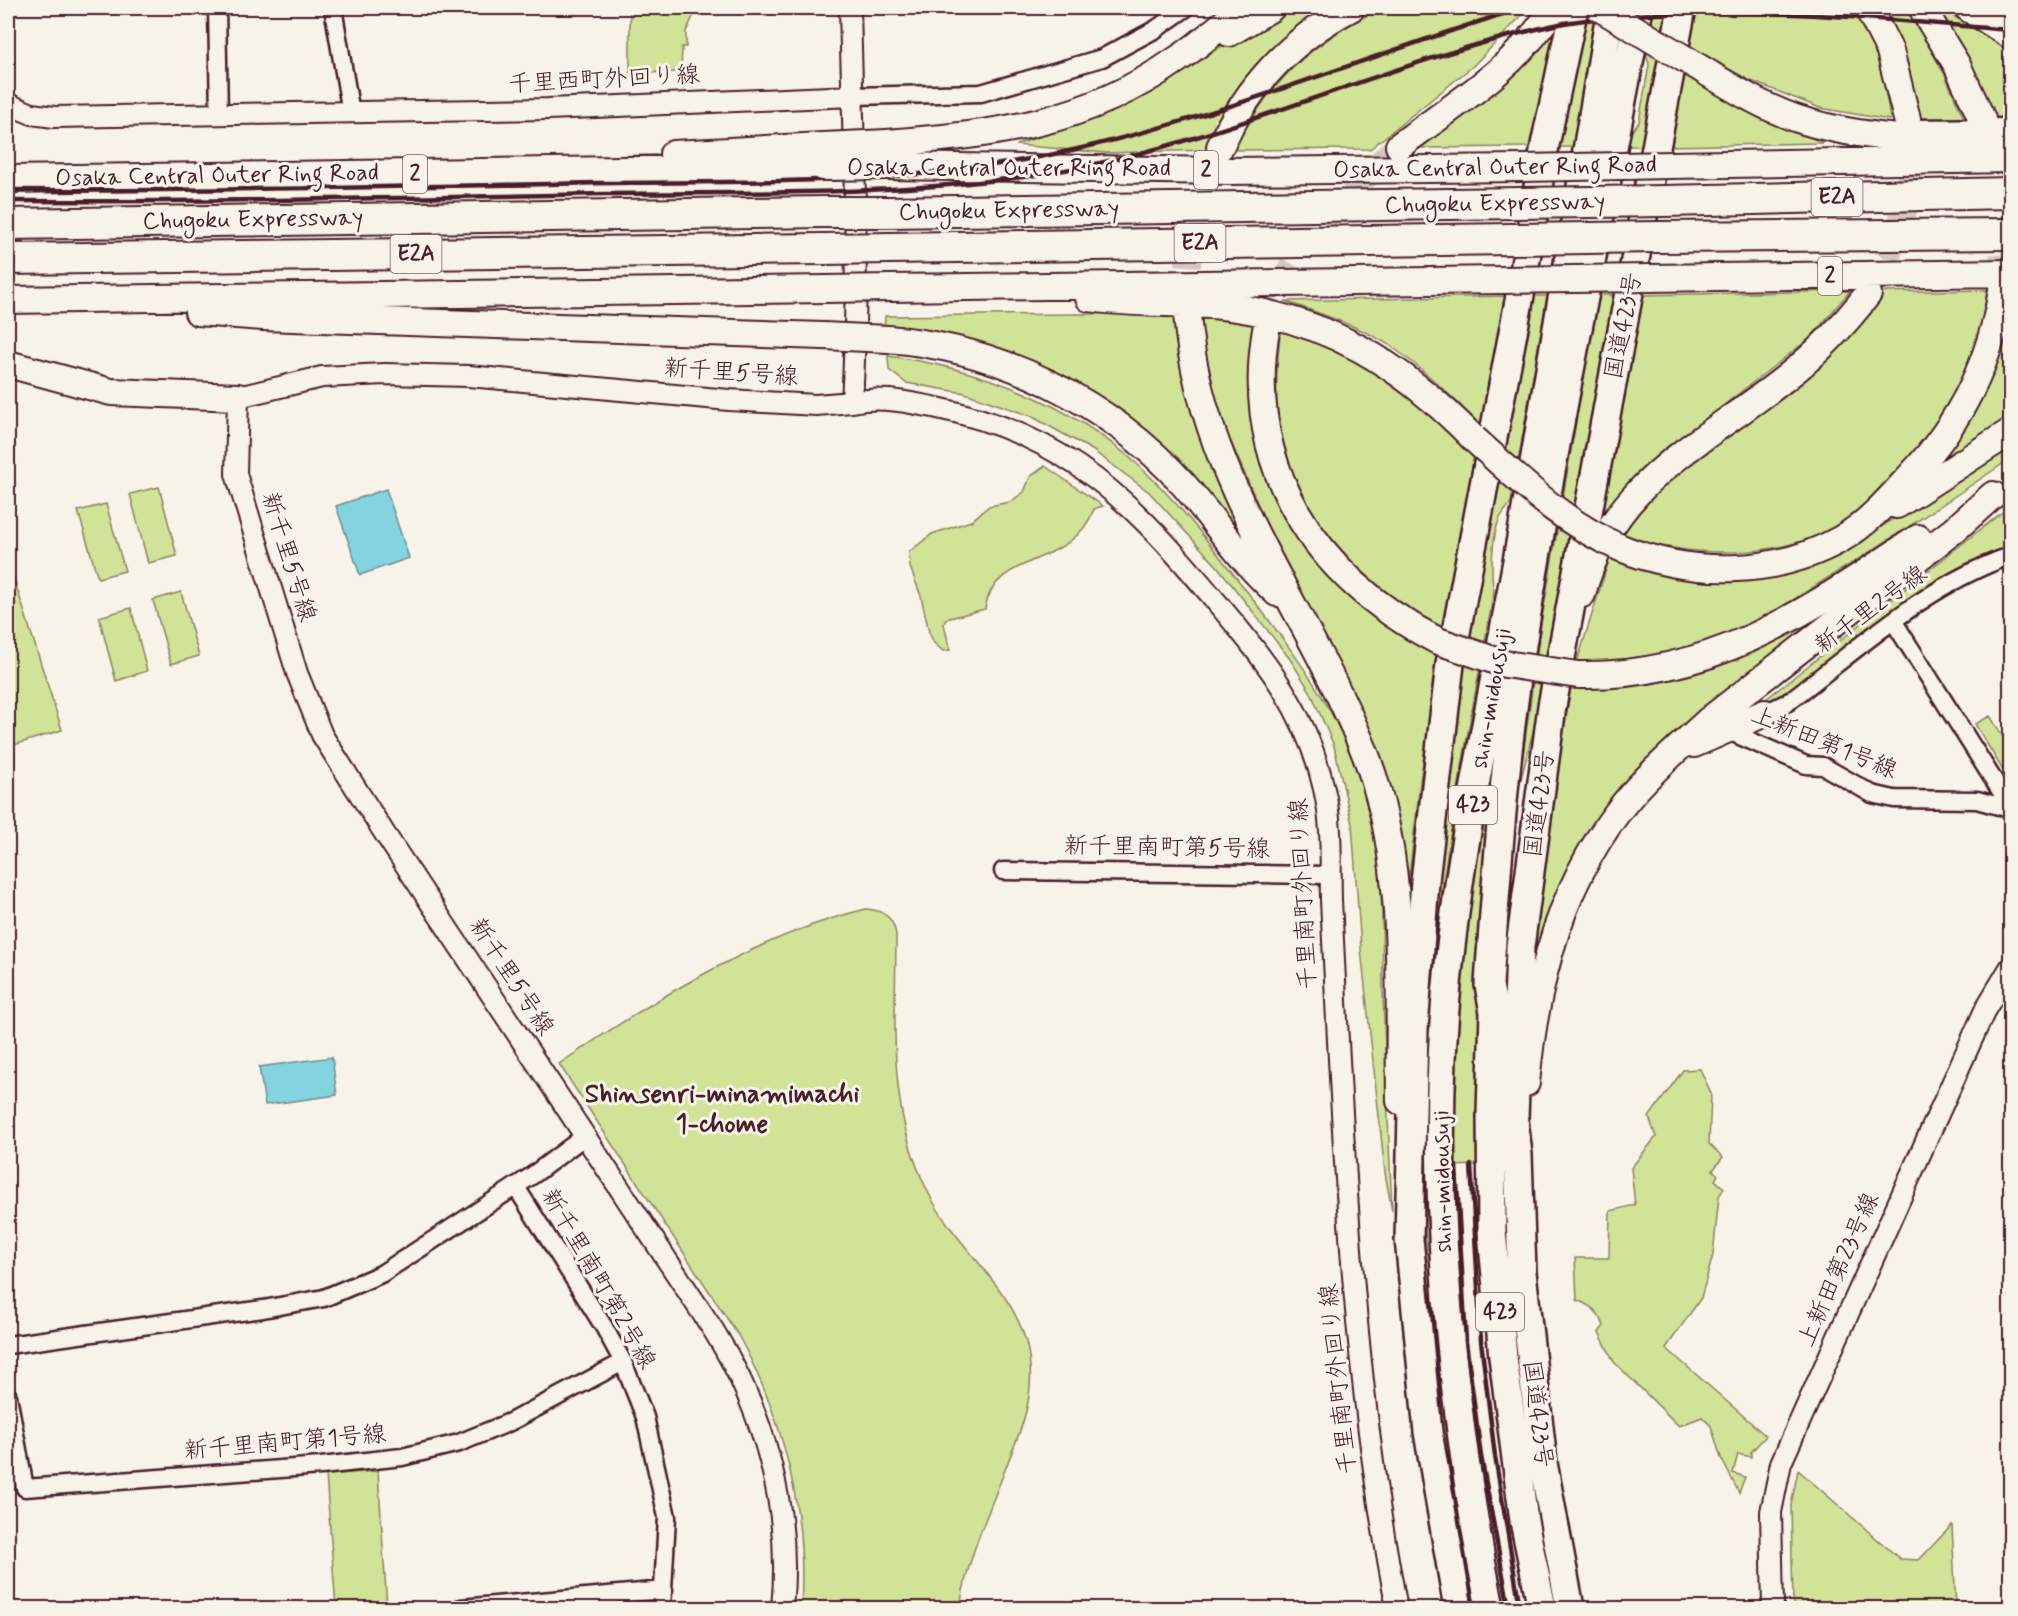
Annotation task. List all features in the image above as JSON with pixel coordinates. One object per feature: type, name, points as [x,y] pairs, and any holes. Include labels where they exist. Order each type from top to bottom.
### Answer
[{"type":"highway","name":"423","points":[[1458,1608],[1428,1432],[1409,1239],[1414,1029],[1435,776],[1450,664],[1519,301],[1545,145],[1574,8]]},
{"type":"highway","name":"shin-midousuji","points":[[1490,1608],[1463,1448],[1448,1303],[1441,1173],[1445,1006],[1462,870],[1564,299],[1611,8]]},
{"type":"highway","name":"shin-midousuji","points":[[1542,1608],[1524,1521],[1503,1357],[1492,1231],[1491,1113],[1494,1012],[1489,985],[1496,874],[1517,684],[1538,549],[1639,8]]},
{"type":"highway","name":"国道423号","points":[[1570,1608],[1553,1523],[1535,1407],[1522,1272],[1518,1155],[1514,1119],[1520,947],[1562,688],[1682,8]]},
{"type":"highway","name":"Chugoku Expressway","points":[[8,224],[1518,204],[2010,193]]},
{"type":"highway","name":"Chugoku Expressway","points":[[8,259],[2010,234]]},
{"type":"highway","points":[[1494,1012],[1500,986],[1516,857],[1562,688]]},
{"type":"main road","points":[[1178,59],[1242,8]]},
{"type":"main road","points":[[887,154],[1039,124],[1096,104],[1135,85],[1271,8]]},
{"type":"main road","points":[[1221,147],[1249,95],[1276,62],[1310,32],[1352,8]]},
{"type":"main road","points":[[1399,146],[1497,72],[1535,33],[1553,8]]},
{"type":"main road","points":[[1600,8],[1732,88],[1793,117],[1846,130],[2010,144]]},
{"type":"main road","points":[[1868,8],[1890,51],[1907,119]]},
{"type":"main road","points":[[1922,8],[1957,65],[1982,119]]},
{"type":"main road","points":[[1968,8],[2010,35]]},
{"type":"main road","name":"Osaka Central Outer Ring Road","points":[[8,178],[579,172],[887,154],[1226,171],[2010,159]]},
{"type":"main road","name":"2","points":[[14,300],[1650,278],[2006,282]]},
{"type":"main road","points":[[1840,539],[1872,515],[1898,490],[1928,456],[1959,414],[1987,356],[2006,282]]},
{"type":"main road","points":[[1004,286],[1131,304],[1221,306],[1305,323],[1352,342],[1378,357],[1423,391],[1520,483],[1558,514],[1621,548],[1672,565],[1739,568],[1793,558],[1840,539],[2010,432]]},
{"type":"main road","points":[[1562,688],[1586,578],[1597,551],[1626,507],[1674,457],[1786,378],[1816,353],[1839,331],[1868,294]]},
{"type":"main road","points":[[14,300],[263,317],[823,336],[888,339],[942,346],[992,360],[1050,384],[1104,415],[1136,440],[1179,479],[1258,576],[1279,595],[1309,636]]},
{"type":"main road","points":[[1187,314],[1197,383],[1214,440],[1261,545],[1309,636],[1363,747],[1387,826],[1394,878],[1400,1103],[1409,1239]]},
{"type":"main road","points":[[1267,324],[1260,376],[1263,421],[1277,476],[1291,505],[1315,540],[1347,576],[1396,616],[1438,641],[1505,664],[1562,688],[1616,676],[1655,671],[1701,659],[1747,642],[1814,607],[1965,508],[2002,488]]},
{"type":"main road","points":[[8,364],[111,392],[238,397]]},
{"type":"main road","points":[[1518,1155],[1535,1008],[1558,923],[1585,864],[1609,825],[1662,763],[1709,720],[1954,530],[2002,488]]},
{"type":"main road","points":[[1662,763],[1702,739],[1766,713]]},
{"type":"street","points":[[217,8],[219,114]]},
{"type":"street","points":[[333,8],[351,113]]},
{"type":"street","points":[[850,8],[855,360],[852,402]]},
{"type":"street","name":"千里西町外回り線","points":[[8,104],[32,114],[54,117],[548,109],[981,93],[1102,58],[1156,29],[1186,8]]},
{"type":"street","points":[[1846,130],[2010,127]]},
{"type":"street","name":"新千里5号線","points":[[782,1608],[784,1542],[778,1493],[767,1446],[745,1388],[714,1331],[322,735],[297,673],[236,474],[238,397],[322,377],[385,374],[469,376],[729,400],[816,405],[852,402]]},
{"type":"street","name":"千里南町外回り線","points":[[852,402],[883,399],[961,413],[1023,435],[1073,463],[1139,514],[1249,641],[1292,702],[1307,734],[1324,789],[1331,875],[1340,1081],[1359,1355],[1377,1493],[1397,1608]]},
{"type":"street","name":"新千里2号線","points":[[1766,713],[1788,702],[1954,579],[2010,556]]},
{"type":"street","points":[[1894,622],[2010,807]]},
{"type":"street","name":"上新田第1号線","points":[[1726,730],[1806,765],[1823,766],[1872,794],[1893,799],[1938,797],[1977,800],[2010,807]]},
{"type":"street","name":"新千里南町第5号線","points":[[1003,871],[1331,875]]},
{"type":"street","name":"上新田第23号線","points":[[1773,1608],[1771,1512],[1775,1483],[1783,1457],[1986,1008],[2010,968]]},
{"type":"street","points":[[8,1345],[263,1310],[324,1298],[381,1274],[516,1187],[585,1136]]},
{"type":"street","name":"新千里南町第2号線","points":[[516,1187],[623,1362],[650,1432],[667,1517],[662,1608]]},
{"type":"street","name":"新千里南町第1号線","points":[[8,1396],[25,1488],[321,1466],[402,1457],[459,1443],[510,1422],[623,1362]]},
{"type":"street","points":[[461,1608],[664,1590]]},
{"type":"green space","points":[[630,8],[696,10],[686,32],[686,47],[682,47],[681,72],[630,73]]},
{"type":"green space","points":[[1285,8],[1325,8],[1288,37],[1256,71],[1228,109],[1206,150],[1106,153],[1016,145],[1118,109]]},
{"type":"green space","points":[[1383,8],[1529,8],[1473,66],[1370,149],[1235,150],[1262,104],[1296,65],[1336,33]]},
{"type":"green space","points":[[1580,8],[1600,8],[1575,147],[1555,147]]},
{"type":"green space","points":[[1650,8],[1671,8],[1647,146],[1626,146],[1627,137],[1639,122],[1649,65],[1645,49]]},
{"type":"green space","points":[[1693,8],[1853,8],[1862,21],[1879,62],[1890,120],[1820,108],[1749,80],[1686,47]]},
{"type":"green space","points":[[1883,8],[1907,8],[1945,75],[1965,121],[1920,120],[1908,66]]},
{"type":"green space","points":[[1939,8],[2010,48],[2010,119],[1992,119],[1963,53]]},
{"type":"green space","points":[[1551,29],[1555,29],[1532,147],[1414,148]]},
{"type":"green space","points":[[1681,71],[1741,106],[1823,143],[1668,146]]},
{"type":"green space","points":[[1987,290],[1976,343],[1955,394],[1928,437],[1902,470],[1861,510],[1835,527],[1806,539],[1776,547],[1744,551],[1712,552],[1681,549],[1621,535],[1651,496],[1874,303],[1880,292]]},
{"type":"green space","points":[[1850,291],[1810,338],[1652,461],[1600,516],[1640,295]]},
{"type":"green space","points":[[1598,295],[1619,295],[1560,625],[1518,791],[1541,624]]},
{"type":"green space","points":[[1506,296],[1482,427],[1439,385],[1392,347],[1354,327],[1285,301]]},
{"type":"green space","points":[[1527,296],[1547,296],[1511,502],[1497,525],[1492,554],[1494,591],[1454,809],[1438,919],[1427,1029],[1423,1173],[1426,1246],[1440,1393],[1461,1538],[1474,1608],[1467,1608],[1450,1513],[1420,1234],[1418,1084],[1442,778]]},
{"type":"green space","points":[[2010,308],[2010,422],[1943,460],[1985,388],[2000,349]]},
{"type":"green space","points":[[1174,313],[1178,356],[1196,426],[1242,539],[1122,420],[884,333],[885,316]]},
{"type":"green space","points":[[1201,314],[1256,320],[1250,367],[1252,412],[1260,455],[1275,496],[1296,535],[1323,570],[1356,602],[1399,634],[1442,654],[1421,774],[1409,876],[1398,830],[1222,421],[1204,355]]},
{"type":"green space","points":[[1281,326],[1374,367],[1415,400],[1477,458],[1447,629],[1391,595],[1365,573],[1341,549],[1320,522],[1302,493],[1289,462],[1278,417],[1277,378]]},
{"type":"green space","points":[[888,356],[956,369],[1021,391],[1082,423],[1110,442],[1153,479],[1198,529],[1294,655],[1329,709],[1343,737],[1366,800],[1377,855],[1382,913],[1392,1211],[1385,1173],[1361,949],[1352,824],[1334,746],[1310,691],[1290,659],[1217,566],[1149,492],[1092,450],[1031,416],[965,393],[906,383],[889,370]]},
{"type":"green space","points":[[2010,443],[2010,459],[1876,548],[1756,621],[1705,643],[1663,654],[1620,660],[1577,662],[1610,557],[1672,576],[1847,549]]},
{"type":"green space","points":[[1045,466],[1103,506],[1094,509],[1083,528],[1069,542],[1003,577],[991,590],[985,609],[946,619],[944,624],[950,650],[943,651],[934,643],[929,632],[921,596],[910,567],[909,552],[932,534],[971,521],[989,506],[1010,502],[1024,492],[1030,477]]},
{"type":"green space","points":[[1543,482],[1479,1165],[1448,1166],[1455,955]]},
{"type":"green space","points":[[159,487],[177,556],[148,563],[130,494]]},
{"type":"green space","points":[[106,504],[125,571],[98,578],[78,511]]},
{"type":"green space","points":[[2010,506],[2010,547],[1948,575],[1918,593],[1771,703],[1761,703]]},
{"type":"green space","points":[[8,560],[62,730],[8,747]]},
{"type":"green space","points":[[181,592],[199,656],[171,664],[153,600]]},
{"type":"green space","points":[[131,608],[147,671],[116,681],[99,617]]},
{"type":"green space","points":[[1829,612],[1681,733],[1534,963],[1545,850],[1571,686],[1643,683],[1706,669],[1766,645]]},
{"type":"green space","points":[[1990,716],[2010,748],[2010,782],[1975,724]]},
{"type":"green space","points":[[866,909],[882,913],[890,919],[896,934],[896,1066],[905,1129],[915,1160],[928,1192],[941,1214],[989,1275],[1017,1317],[1026,1341],[1030,1366],[1030,1391],[1025,1415],[974,1552],[960,1608],[801,1608],[802,1572],[796,1501],[780,1433],[769,1400],[738,1335],[559,1064],[668,994],[745,953],[825,921]]},
{"type":"green space","points":[[1700,1069],[1711,1093],[1709,1144],[1723,1157],[1713,1170],[1718,1175],[1715,1180],[1724,1188],[1719,1196],[1713,1255],[1701,1298],[1666,1348],[1766,1436],[1751,1452],[1751,1457],[1738,1454],[1733,1473],[1745,1477],[1739,1493],[1721,1458],[1711,1426],[1702,1417],[1679,1426],[1614,1362],[1599,1332],[1604,1326],[1600,1316],[1577,1300],[1575,1258],[1609,1258],[1610,1211],[1635,1205],[1631,1168],[1656,1137],[1649,1117],[1683,1070]]},
{"type":"green space","points":[[1798,1470],[1900,1559],[1919,1560],[1952,1525],[1956,1608],[1793,1608],[1791,1505]]},
{"type":"green space","points":[[378,1471],[387,1608],[336,1608],[326,1475]]},
{"type":"water","points":[[386,489],[409,558],[360,575],[336,506]]},
{"type":"water","points":[[332,1057],[337,1095],[265,1105],[259,1067]]},
{"type":"tunnel","points":[[1988,139],[2003,223],[2002,290]]},
{"type":"tunnel","points":[[1868,293],[1902,220],[1909,182],[1909,140]]},
{"type":"tunnel","points":[[1267,324],[1290,270],[1320,225],[1337,205],[1399,146]]},
{"type":"tunnel","points":[[1187,305],[1190,246],[1204,189],[1219,151]]},
{"type":"railway","points":[[8,190],[760,182],[870,178],[980,167],[1095,145],[1157,128],[1280,90],[1522,8]]},
{"type":"railway","points":[[8,201],[769,193],[930,187],[1036,175],[1104,162],[1170,145],[1431,59],[1497,39],[1564,23],[1619,16],[1731,12],[1843,16],[2010,30]]},
{"type":"railway","points":[[1471,1165],[1481,1341],[1495,1456],[1520,1608]]},
{"type":"railway","points":[[1456,1166],[1466,1342],[1481,1456],[1509,1608]]},
{"type":"district","name":"Shinsenri-minamimachi 1-chome","points":[[722,1110]]}]
